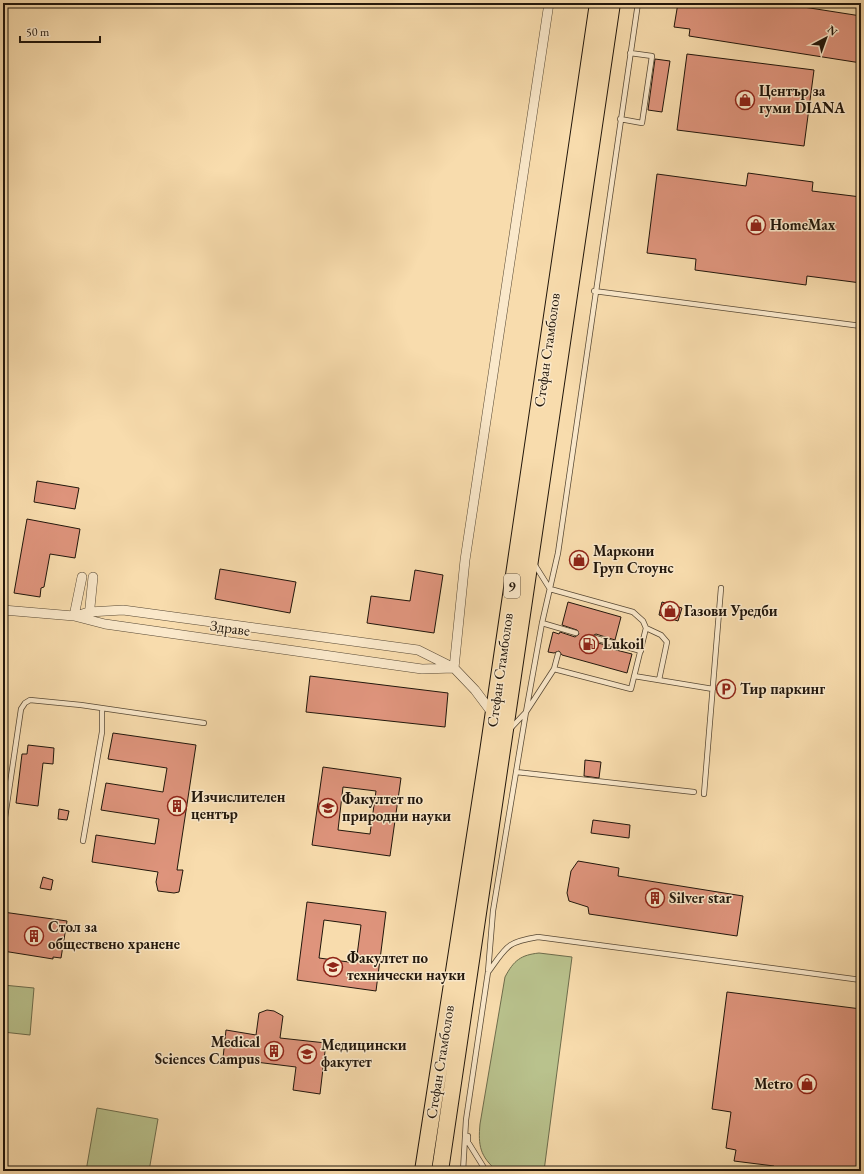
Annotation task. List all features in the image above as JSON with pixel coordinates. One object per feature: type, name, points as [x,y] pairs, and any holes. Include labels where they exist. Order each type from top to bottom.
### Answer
[{"type":"highway","name":"Стефан Стамболов","points":[[423,1170],[494,714],[598,3]]},
{"type":"highway","name":"Стефан Стамболов","points":[[440,1171],[502,738],[612,3]]},
{"type":"street","points":[[454,668],[465,560],[549,3]]},
{"type":"street","points":[[74,616],[82,577]]},
{"type":"street","points":[[89,616],[93,577]]},
{"type":"street","points":[[3,610],[89,616],[123,610],[418,650],[454,668],[475,690],[494,714]]},
{"type":"street","name":"Здраве","points":[[89,616],[105,624],[414,668],[454,668]]},
{"type":"lane","points":[[463,1171],[466,1120],[488,972],[493,911],[542,623],[558,553],[594,291],[638,3]]},
{"type":"lane","points":[[620,119],[642,123],[652,56],[630,52]]},
{"type":"lane","points":[[594,291],[861,326]]},
{"type":"lane","points":[[530,557],[550,589],[633,612],[642,621],[646,628],[661,635],[667,642],[659,680]]},
{"type":"lane","points":[[704,794],[721,588]]},
{"type":"lane","points":[[542,623],[576,633]]},
{"type":"lane","points":[[554,669],[631,690],[646,628]]},
{"type":"lane","points":[[563,635],[564,629]]},
{"type":"lane","points":[[595,638],[640,651]]},
{"type":"lane","points":[[502,738],[526,712],[554,669],[558,654]]},
{"type":"lane","points":[[634,676],[713,689]]},
{"type":"lane","points":[[3,831],[21,709],[24,703],[30,700],[81,705],[204,723]]},
{"type":"lane","points":[[83,841],[102,732],[102,709]]},
{"type":"lane","points":[[516,772],[694,792]]},
{"type":"lane","points":[[488,972],[507,946],[524,939],[538,937],[861,980]]},
{"type":"lane","points":[[466,1120],[468,1142],[486,1171]]},
{"type":"green space","points":[[539,953],[572,957],[544,1171],[497,1171],[491,1166],[481,1150],[479,1132],[505,977],[515,962],[519,959],[527,955]]},
{"type":"green space","points":[[3,985],[34,988],[30,1035],[3,1032]]},
{"type":"green space","points":[[97,1108],[158,1119],[149,1171],[86,1171]]},
{"type":"building","points":[[678,3],[778,3],[861,16],[861,63],[689,36],[690,29],[674,27]]},
{"type":"building","name":"Център за гуми DIANA","points":[[687,54],[814,70],[804,146],[677,130]]},
{"type":"building","points":[[655,59],[670,61],[662,112],[648,110]]},
{"type":"building","name":"HomeMax","points":[[748,173],[813,182],[812,191],[861,197],[861,283],[807,276],[806,285],[695,270],[696,259],[647,253],[657,174],[746,186]]},
{"type":"building","points":[[37,481],[79,488],[75,509],[34,502]]},
{"type":"building","points":[[27,519],[80,529],[75,558],[50,554],[44,587],[41,588],[40,597],[14,593]]},
{"type":"building","points":[[220,569],[296,582],[290,613],[215,599]]},
{"type":"building","points":[[415,570],[443,575],[434,633],[367,623],[371,596],[410,601]]},
{"type":"building","points":[[568,602],[621,617],[615,640],[596,634],[592,636],[591,639],[594,642],[613,647],[612,649],[632,654],[627,673],[562,655],[559,651],[554,653],[548,652],[553,632],[559,634],[560,632],[575,637],[579,634],[577,630],[562,625]]},
{"type":"building","name":"Газови Уредби","points":[[662,602],[682,608],[678,621],[659,615]]},
{"type":"building","points":[[310,676],[448,693],[445,727],[306,712]]},
{"type":"building","points":[[113,733],[196,745],[177,870],[183,870],[179,892],[174,893],[158,891],[156,882],[158,872],[92,862],[96,835],[155,844],[159,819],[101,810],[106,783],[163,792],[167,768],[108,759]]},
{"type":"building","points":[[28,745],[54,748],[53,764],[43,763],[38,806],[16,803],[22,754],[27,754]]},
{"type":"building","points":[[585,760],[601,762],[599,778],[584,776]]},
{"type":"building","points":[[323,767],[401,778],[390,856],[312,845]],"holes":[[[343,787],[376,791],[370,834],[338,830]]]},
{"type":"building","points":[[59,809],[69,811],[67,820],[58,819]]},
{"type":"building","points":[[593,820],[630,825],[629,838],[591,833]]},
{"type":"building","name":"Silver star","points":[[578,861],[619,868],[618,876],[743,896],[737,936],[589,914],[588,907],[569,901],[567,893],[571,871]]},
{"type":"building","points":[[43,877],[53,880],[51,890],[40,888]]},
{"type":"building","points":[[307,902],[386,912],[376,991],[297,980]],"holes":[[[324,920],[361,925],[356,963],[319,958]]]},
{"type":"building","name":"Стол за обществено хранене","points":[[3,912],[67,921],[61,958],[53,957],[53,959],[3,951]]},
{"type":"building","name":"Metro","points":[[727,992],[861,1009],[861,1171],[774,1171],[774,1166],[734,1161],[736,1150],[726,1148],[731,1112],[712,1109]]},
{"type":"building","name":"Medical Sciences Campus","points":[[267,1010],[274,1011],[283,1016],[280,1038],[326,1043],[320,1094],[293,1090],[296,1067],[223,1058],[226,1030],[256,1035],[259,1013]]},
{"type":"place","name":"Център за гуми DIANA","points":[[745,100]]},
{"type":"place","name":"HomeMax","points":[[756,225]]},
{"type":"place","name":"Маркони Груп Стоунс","points":[[579,560]]},
{"type":"place","name":"Газови Уредби","points":[[670,611]]},
{"type":"place","name":"Lukoil","points":[[589,644]]},
{"type":"place","name":"Тир паркинг","points":[[726,689]]},
{"type":"place","name":"Изчислителен център","points":[[177,806]]},
{"type":"place","name":"Факултет по природни науки","points":[[328,808]]},
{"type":"place","name":"Silver star","points":[[655,898]]},
{"type":"place","name":"Стол за обществено хранене","points":[[34,936]]},
{"type":"place","name":"Факултет по технически науки","points":[[333,967]]},
{"type":"place","name":"Medical Sciences Campus","points":[[274,1051]]},
{"type":"place","name":"Медицински факутет","points":[[307,1054]]},
{"type":"place","name":"Metro","points":[[807,1084]]}]
